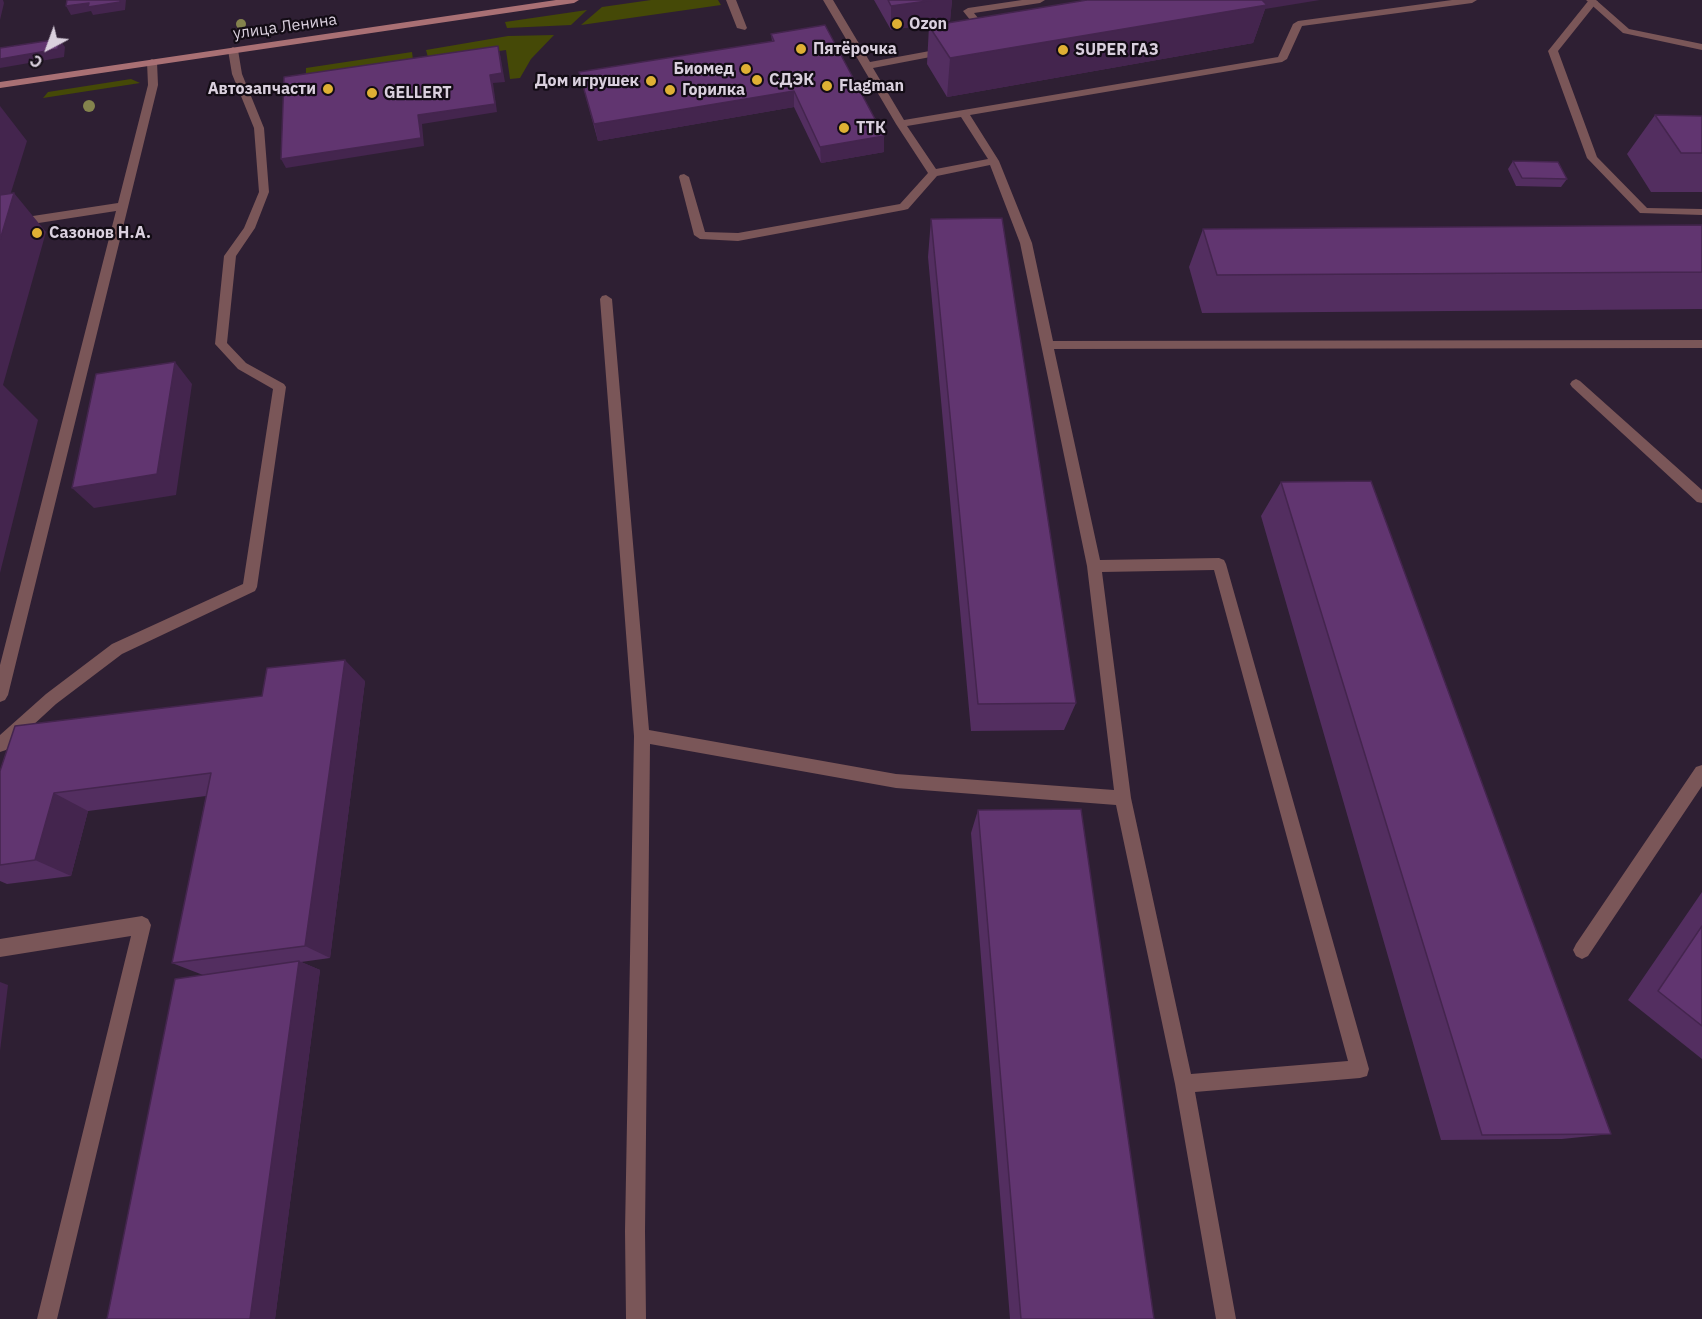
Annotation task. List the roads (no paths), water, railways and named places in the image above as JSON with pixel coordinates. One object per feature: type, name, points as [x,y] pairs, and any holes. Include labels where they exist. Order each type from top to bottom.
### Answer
[{"type":"street","name":"улица Ленина","points":[[0,85],[574,0]]},
{"type":"street","points":[[731,0],[742,27]]},
{"type":"street","points":[[828,0],[901,124],[933,173]]},
{"type":"street","points":[[981,45],[992,42],[968,11],[1040,0]]},
{"type":"street","points":[[901,124],[1282,59],[1298,24],[1472,0]]},
{"type":"street","points":[[1702,47],[1626,31],[1592,1],[1553,51],[1592,158],[1644,211],[1702,212]]},
{"type":"street","points":[[866,66],[958,49]]},
{"type":"street","points":[[0,745],[51,699],[117,649],[250,587],[280,387],[242,366],[221,344],[230,256],[249,228],[264,192],[259,128],[237,74],[233,50]]},
{"type":"street","points":[[0,695],[153,85],[152,62]]},
{"type":"street","points":[[964,113],[994,161],[1026,243],[1094,566],[1123,798],[1184,1084],[1226,1319]]},
{"type":"street","points":[[684,177],[700,235],[738,237],[904,207],[933,173],[994,161]]},
{"type":"street","points":[[0,225],[123,206]]},
{"type":"street","points":[[606,299],[642,736],[635,1231],[636,1319]]},
{"type":"street","points":[[1048,345],[1702,344]]},
{"type":"street","points":[[1576,384],[1702,498]]},
{"type":"street","points":[[1094,566],[1219,564],[1360,1069],[1184,1084]]},
{"type":"street","points":[[642,736],[896,782],[1123,798]]},
{"type":"street","points":[[1582,950],[1702,772]]},
{"type":"street","points":[[0,948],[142,925],[47,1319]]},
{"type":"place","name":"Ozon","points":[[897,24]]},
{"type":"place","name":"Пятёрочка","points":[[801,49]]},
{"type":"place","name":"SUPER ГАЗ","points":[[1063,50]]},
{"type":"place","name":"Биомед","points":[[746,69]]},
{"type":"place","name":"СДЭК","points":[[757,80]]},
{"type":"place","name":"Дом игрушек","points":[[651,81]]},
{"type":"place","name":"Flagman","points":[[827,86]]},
{"type":"place","name":"Автозапчасти","points":[[328,89]]},
{"type":"place","name":"Горилка","points":[[670,90]]},
{"type":"place","name":"GELLERT","points":[[372,93]]},
{"type":"place","name":"ТТК","points":[[844,128]]},
{"type":"place","name":"Сазонов Н.А.","points":[[37,233]]}]
